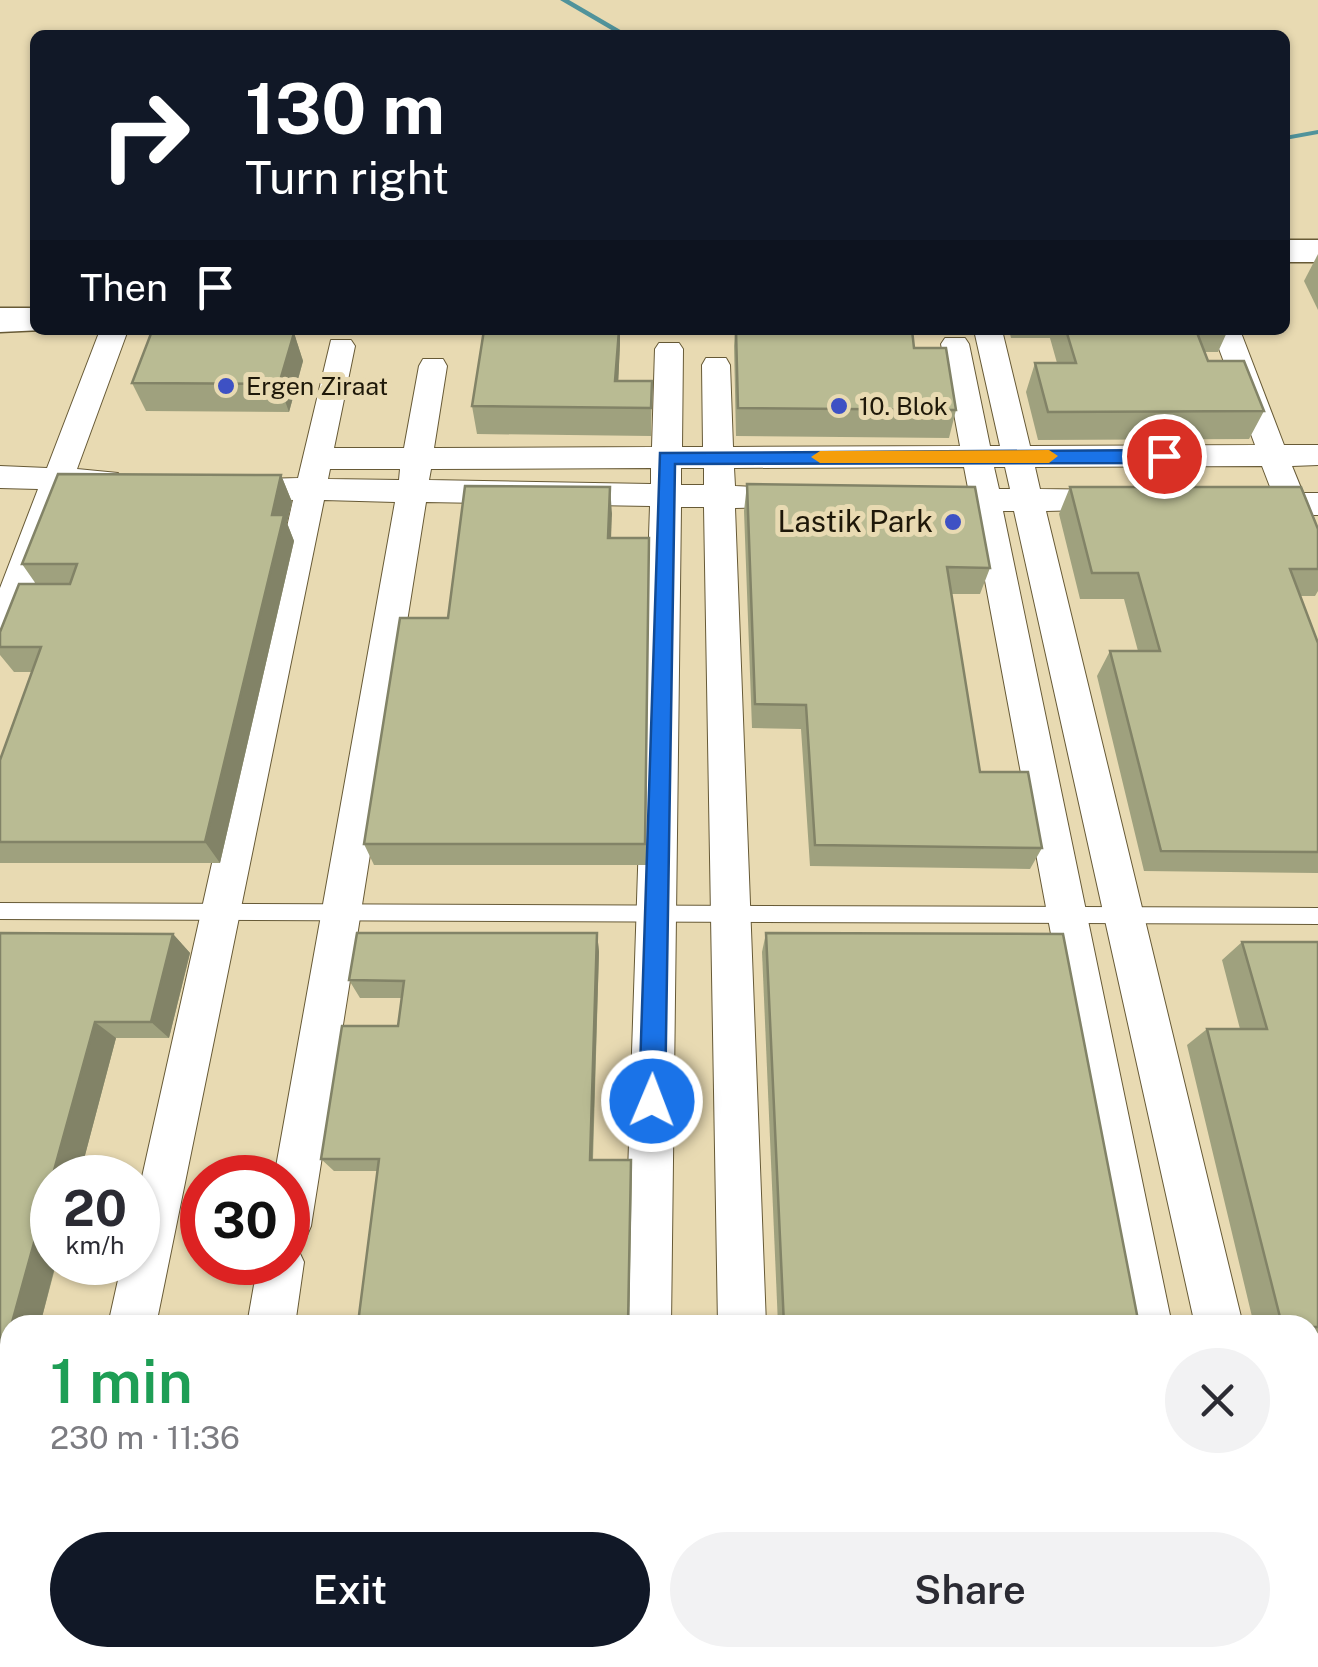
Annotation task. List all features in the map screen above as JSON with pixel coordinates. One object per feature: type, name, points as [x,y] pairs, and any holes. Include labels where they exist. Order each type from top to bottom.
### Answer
[{"type":"main road","points":[[1290,251],[1318,252]]},
{"type":"main road","points":[[0,320],[30,320]]},
{"type":"street","points":[[0,631],[112,335]]},
{"type":"street","points":[[1228,335],[1274,456],[1305,504],[1318,573]]},
{"type":"street","points":[[971,337],[977,456],[1146,1315]]},
{"type":"street","points":[[971,337],[1018,456],[1216,1315]]},
{"type":"street","points":[[134,1315],[341,346]]},
{"type":"street","points":[[647,1315],[669,348]]},
{"type":"street","points":[[716,365],[742,1315]]},
{"type":"street","points":[[300,1155],[432,366]]},
{"type":"street","points":[[414,476],[666,458],[1318,456]]},
{"type":"street","points":[[212,487],[313,475],[414,476],[665,496],[834,498]]},
{"type":"street","points":[[0,477],[135,483]]},
{"type":"street","points":[[890,499],[1141,502]]},
{"type":"street","points":[[1235,503],[1305,504]]},
{"type":"street","points":[[273,1315],[277,1285]]},
{"type":"lane","points":[[0,911],[1318,916]]},
{"type":"building","points":[[150,335],[293,335],[279,384],[132,383]]},
{"type":"building","points":[[483,335],[619,335],[615,381],[652,381],[651,408],[472,406]]},
{"type":"building","name":"10. Blok","points":[[736,335],[913,335],[914,348],[946,348],[956,410],[738,408]]},
{"type":"building","points":[[1068,335],[1198,335],[1208,361],[1244,361],[1264,411],[1048,412],[1035,363],[1076,363]]},
{"type":"building","points":[[58,474],[281,475],[272,515],[284,515],[205,842],[0,842],[0,760],[41,647],[0,647],[0,632],[19,584],[70,584],[77,564],[22,564]]},
{"type":"building","points":[[747,484],[975,487],[990,568],[947,567],[980,772],[1028,772],[1042,848],[815,845],[806,705],[755,704]]},
{"type":"building","points":[[465,486],[610,487],[608,538],[649,538],[645,844],[364,844],[400,618],[448,618]]},
{"type":"building","points":[[1070,487],[1301,487],[1318,529],[1318,569],[1290,569],[1318,643],[1318,852],[1161,851],[1110,651],[1160,651],[1138,573],[1092,573]]},
{"type":"building","points":[[0,933],[173,934],[151,1022],[95,1022],[58,1155],[30,1155],[30,1257],[14,1315],[0,1315]]},
{"type":"building","points":[[357,933],[597,933],[590,1160],[631,1160],[628,1315],[359,1315],[379,1159],[321,1159],[342,1026],[398,1026],[404,981],[349,980]]},
{"type":"building","points":[[766,933],[1063,934],[1137,1315],[784,1315]]},
{"type":"building","points":[[1242,942],[1318,942],[1318,1315],[1279,1315],[1207,1029],[1267,1029]]},
{"type":"waterway","points":[[564,0],[616,30]]},
{"type":"waterway","points":[[1290,137],[1318,132]]},
{"type":"slow traffic","points":[[820,457],[1049,456]]},
{"type":"place","name":"Ergen Ziraat","points":[[226,386]]},
{"type":"place","name":"10. Blok","points":[[839,406]]},
{"type":"place","name":"Lastik Park","points":[[953,522]]},
{"type":"route","points":[[652,1101],[666,458],[1164,456]]}]
